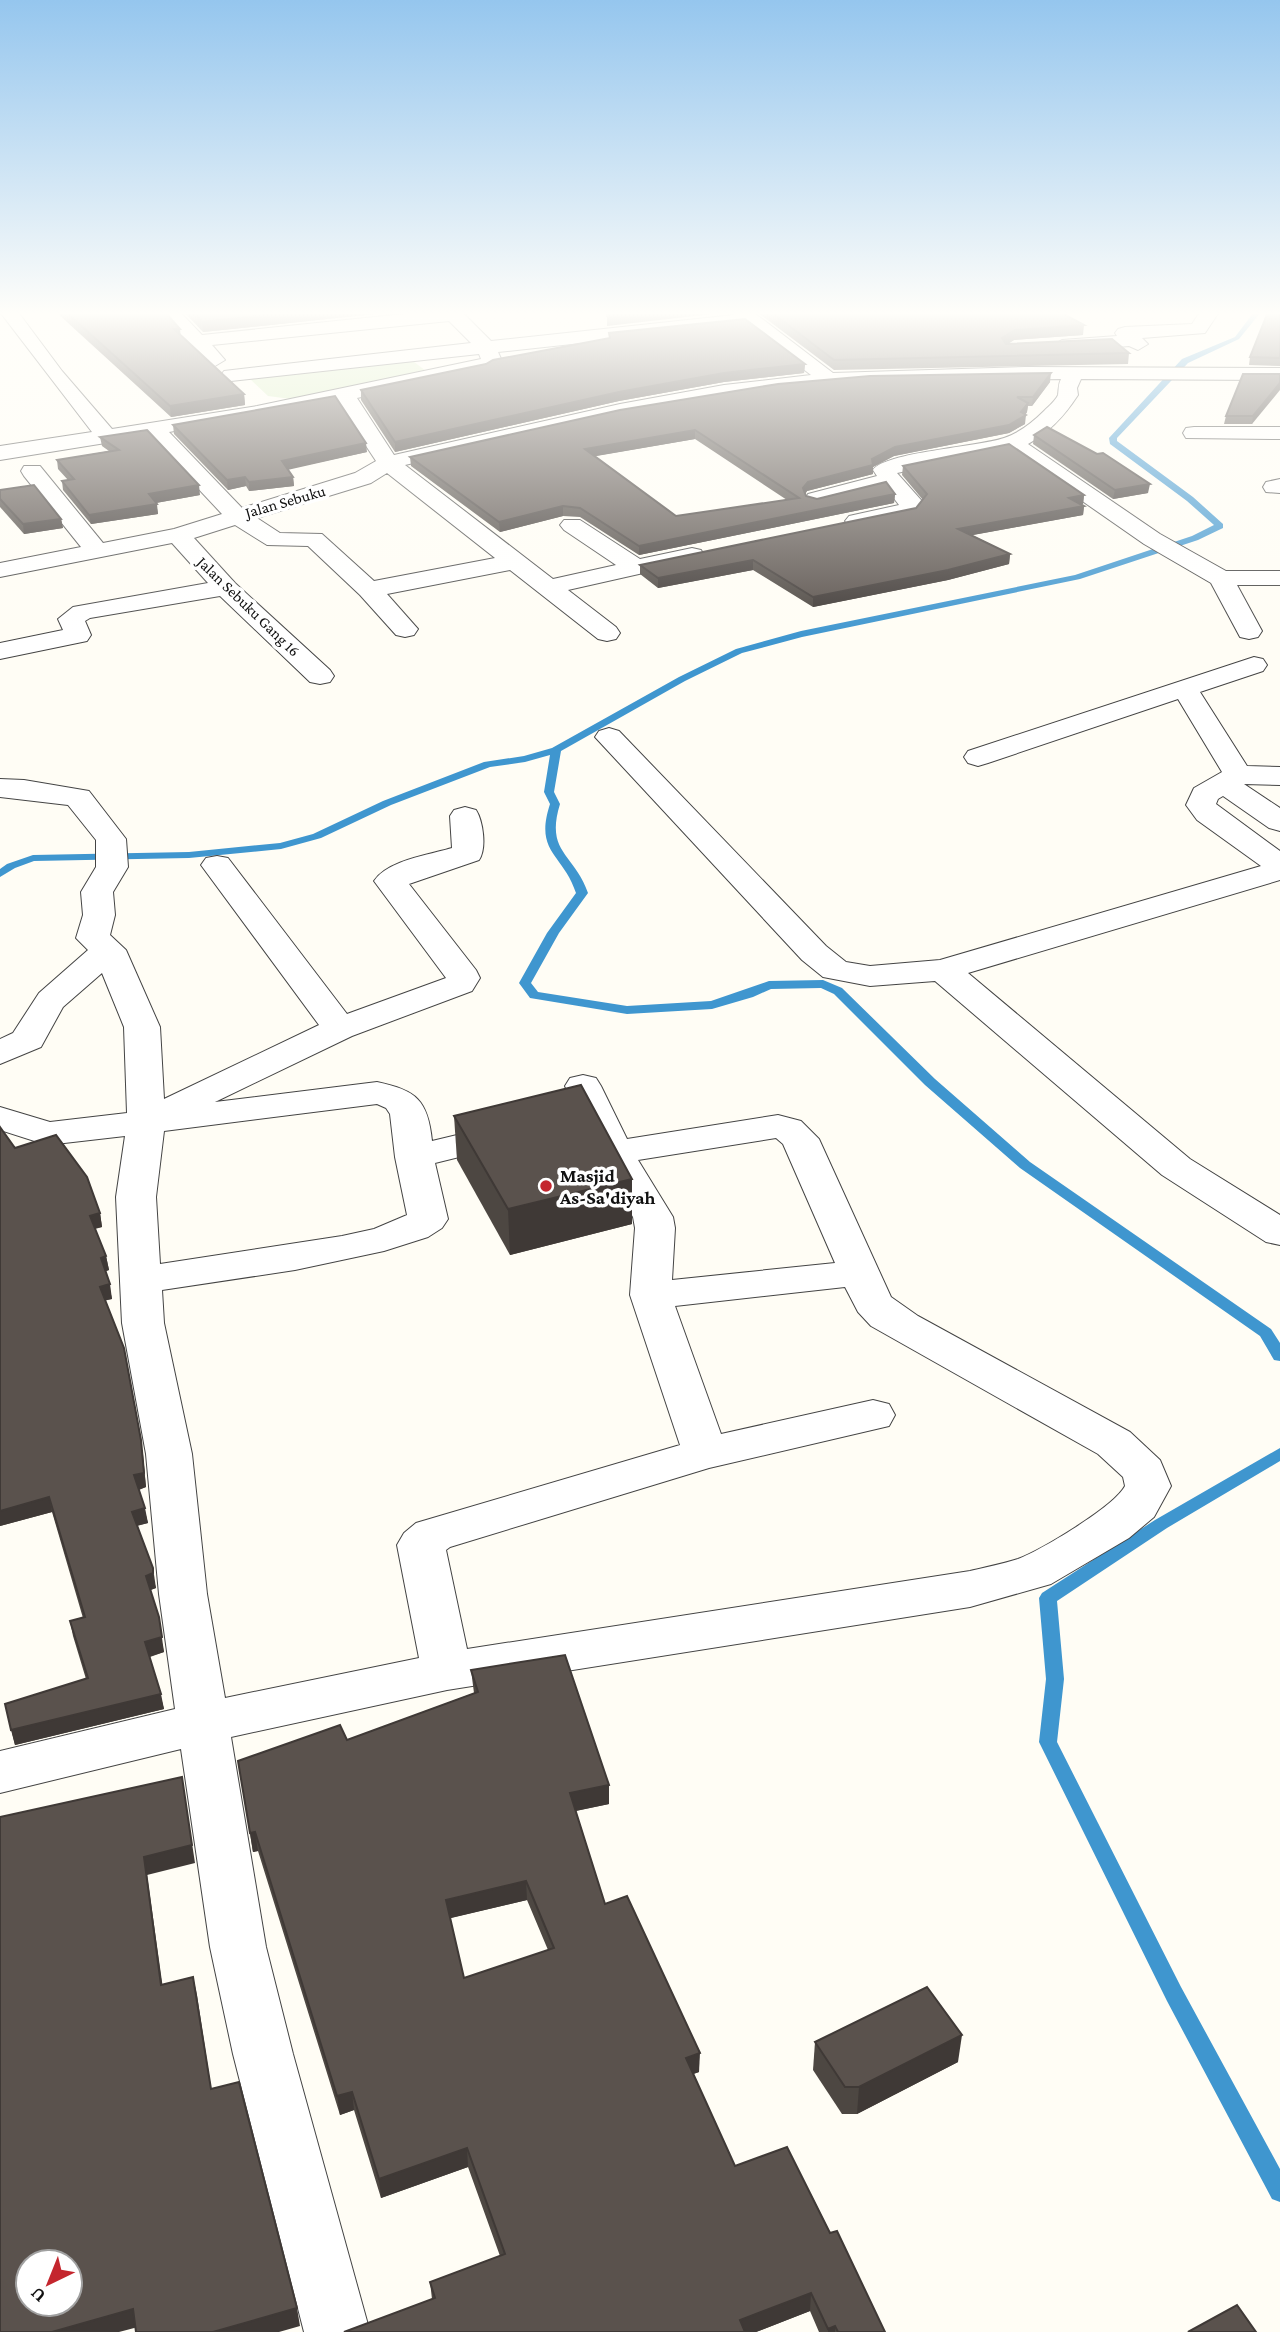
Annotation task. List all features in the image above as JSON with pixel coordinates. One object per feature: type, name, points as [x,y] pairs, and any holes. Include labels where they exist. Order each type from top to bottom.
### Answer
[{"type":"street","points":[[94,421],[106,435]]},
{"type":"street","points":[[0,453],[191,421]]},
{"type":"street","points":[[362,421],[388,463],[607,633]]},
{"type":"street","name":"Jalan Sebuku","points":[[0,570],[177,535],[363,478],[388,463],[578,421]]},
{"type":"street","points":[[839,524],[907,510],[912,505],[909,497],[889,480],[884,470],[902,463],[1013,443],[1046,421]]},
{"type":"street","points":[[154,429],[236,515],[275,540],[314,539],[369,590],[405,629]]},
{"type":"street","points":[[1194,433],[1280,433]]},
{"type":"street","points":[[1013,443],[1152,539],[1221,578],[1280,578]]},
{"type":"street","points":[[32,471],[98,552]]},
{"type":"street","points":[[816,499],[889,480]]},
{"type":"street","points":[[572,525],[634,566]]},
{"type":"street","name":"Jalan Sebuku Gang 16","points":[[177,535],[226,588],[320,676]]},
{"type":"street","points":[[549,587],[634,566],[716,550]]},
{"type":"street","points":[[369,590],[516,561]]},
{"type":"street","points":[[1221,578],[1250,631]]},
{"type":"street","points":[[0,651],[78,635],[71,619],[82,612],[226,588]]},
{"type":"street","points":[[978,757],[1254,665]]},
{"type":"street","points":[[1185,689],[1232,779],[1280,822]]},
{"type":"street","points":[[609,737],[814,953],[835,970],[870,976],[943,970],[1280,868]]},
{"type":"street","points":[[1280,776],[1232,779],[1205,794],[1201,805],[1208,814],[1280,868]]},
{"type":"street","points":[[0,788],[78,797],[112,853],[97,892],[99,915],[93,938],[109,950],[142,1027],[146,1121],[136,1196],[143,1323],[169,1454],[183,1594],[238,1947],[263,2054],[337,2332]]},
{"type":"street","points":[[146,1121],[340,1028],[460,984],[463,978],[459,970],[390,881],[405,873],[468,853],[465,816]]},
{"type":"street","points":[[217,865],[340,1028]]},
{"type":"street","points":[[0,1053],[28,1039],[51,1000],[109,950]]},
{"type":"street","points":[[943,970],[1176,1167],[1280,1233]]},
{"type":"street","points":[[0,1118],[47,1134],[377,1093],[392,1095],[403,1101],[408,1113],[414,1157],[428,1219],[426,1223],[412,1231],[333,1251],[141,1280]]},
{"type":"street","points":[[414,1157],[569,1111],[614,1152],[653,1217],[655,1228],[651,1295],[705,1453]]},
{"type":"street","points":[[0,1772],[204,1723],[447,1671],[970,1589],[1034,1572],[1112,1526],[1138,1506],[1148,1486],[1144,1471],[1114,1443],[886,1316],[873,1303],[800,1139],[788,1129],[778,1126],[614,1152]]},
{"type":"street","points":[[651,1295],[860,1273]]},
{"type":"street","points":[[447,1671],[421,1545],[433,1535],[705,1453],[873,1415]]},
{"type":"building","points":[[196,421],[351,421],[366,443],[282,461],[293,477],[249,482],[245,477],[227,480],[173,425]]},
{"type":"building","points":[[381,421],[490,421],[395,442]]},
{"type":"building","points":[[572,421],[1016,421],[1009,425],[895,447],[872,459],[873,465],[808,482],[803,488],[806,496],[817,499],[886,482],[895,494],[639,546],[580,508],[563,506],[499,522],[410,457]],"holes":[[[695,430],[799,498],[676,516],[585,449]]]},
{"type":"building","points":[[1047,427],[1097,454],[1103,453],[1150,484],[1115,490],[1034,435]]},
{"type":"building","points":[[147,430],[199,485],[149,494],[157,504],[89,515],[62,481],[74,479],[57,460],[119,450],[100,437]]},
{"type":"building","points":[[1009,444],[1084,495],[1069,498],[1084,506],[958,529],[1010,554],[948,570],[813,597],[753,560],[658,578],[640,565],[916,508],[927,494],[903,466]]},
{"type":"building","points":[[34,485],[61,519],[23,524],[0,499],[0,490]]},
{"type":"building","points":[[581,1085],[632,1179],[508,1209],[454,1116]]},
{"type":"building","points":[[0,1127],[15,1148],[56,1135],[87,1177],[100,1213],[90,1216],[106,1256],[101,1258],[110,1284],[100,1287],[124,1348],[141,1440],[144,1473],[134,1475],[145,1508],[132,1512],[153,1568],[153,1573],[146,1576],[159,1617],[162,1637],[145,1642],[161,1694],[11,1730],[5,1704],[88,1678],[70,1621],[85,1617],[49,1497],[0,1511]]},
{"type":"building","points":[[565,1655],[609,1785],[570,1793],[605,1904],[627,1896],[700,2053],[686,2058],[735,2166],[787,2147],[830,2233],[837,2231],[885,2332],[838,2332],[835,2326],[828,2329],[811,2293],[740,2320],[745,2332],[344,2332],[435,2298],[430,2282],[505,2254],[467,2148],[379,2179],[352,2092],[337,2096],[255,1832],[250,1833],[238,1761],[340,1725],[347,1740],[478,1692],[471,1670]],"holes":[[[526,1881],[554,1948],[464,1978],[446,1900]]]},
{"type":"building","points":[[182,1777],[192,1845],[144,1857],[161,1985],[193,1977],[211,2089],[239,2082],[297,2308],[213,2332],[136,2332],[133,2309],[52,2332],[0,2332],[0,1817]]},
{"type":"building","points":[[927,1987],[962,2035],[859,2087],[845,2087],[815,2042]]},
{"type":"building","points":[[1237,2305],[1256,2332],[1188,2332]]},
{"type":"waterway","points":[[556,750],[682,679],[739,651],[801,634],[1077,577],[1195,538],[1220,526],[1190,499],[1113,442],[1113,438],[1129,421]]},
{"type":"waterway","points":[[0,874],[11,866],[33,858],[189,855],[281,846],[317,836],[387,803],[488,764],[525,759],[556,750]]},
{"type":"waterway","points":[[556,750],[549,792],[555,804],[549,824],[550,836],[557,853],[574,876],[582,893],[553,933],[525,983],[534,995],[627,1010],[712,1005],[769,985],[823,984],[838,991],[930,1082],[1025,1165],[1266,1333],[1280,1356]]},
{"type":"waterway","points":[[1280,1454],[1161,1524],[1048,1598],[1055,1679],[1048,1742],[1174,1994],[1280,2191]]},
{"type":"place","name":"Masjid As-Sa'diyah","points":[[546,1186]]}]
